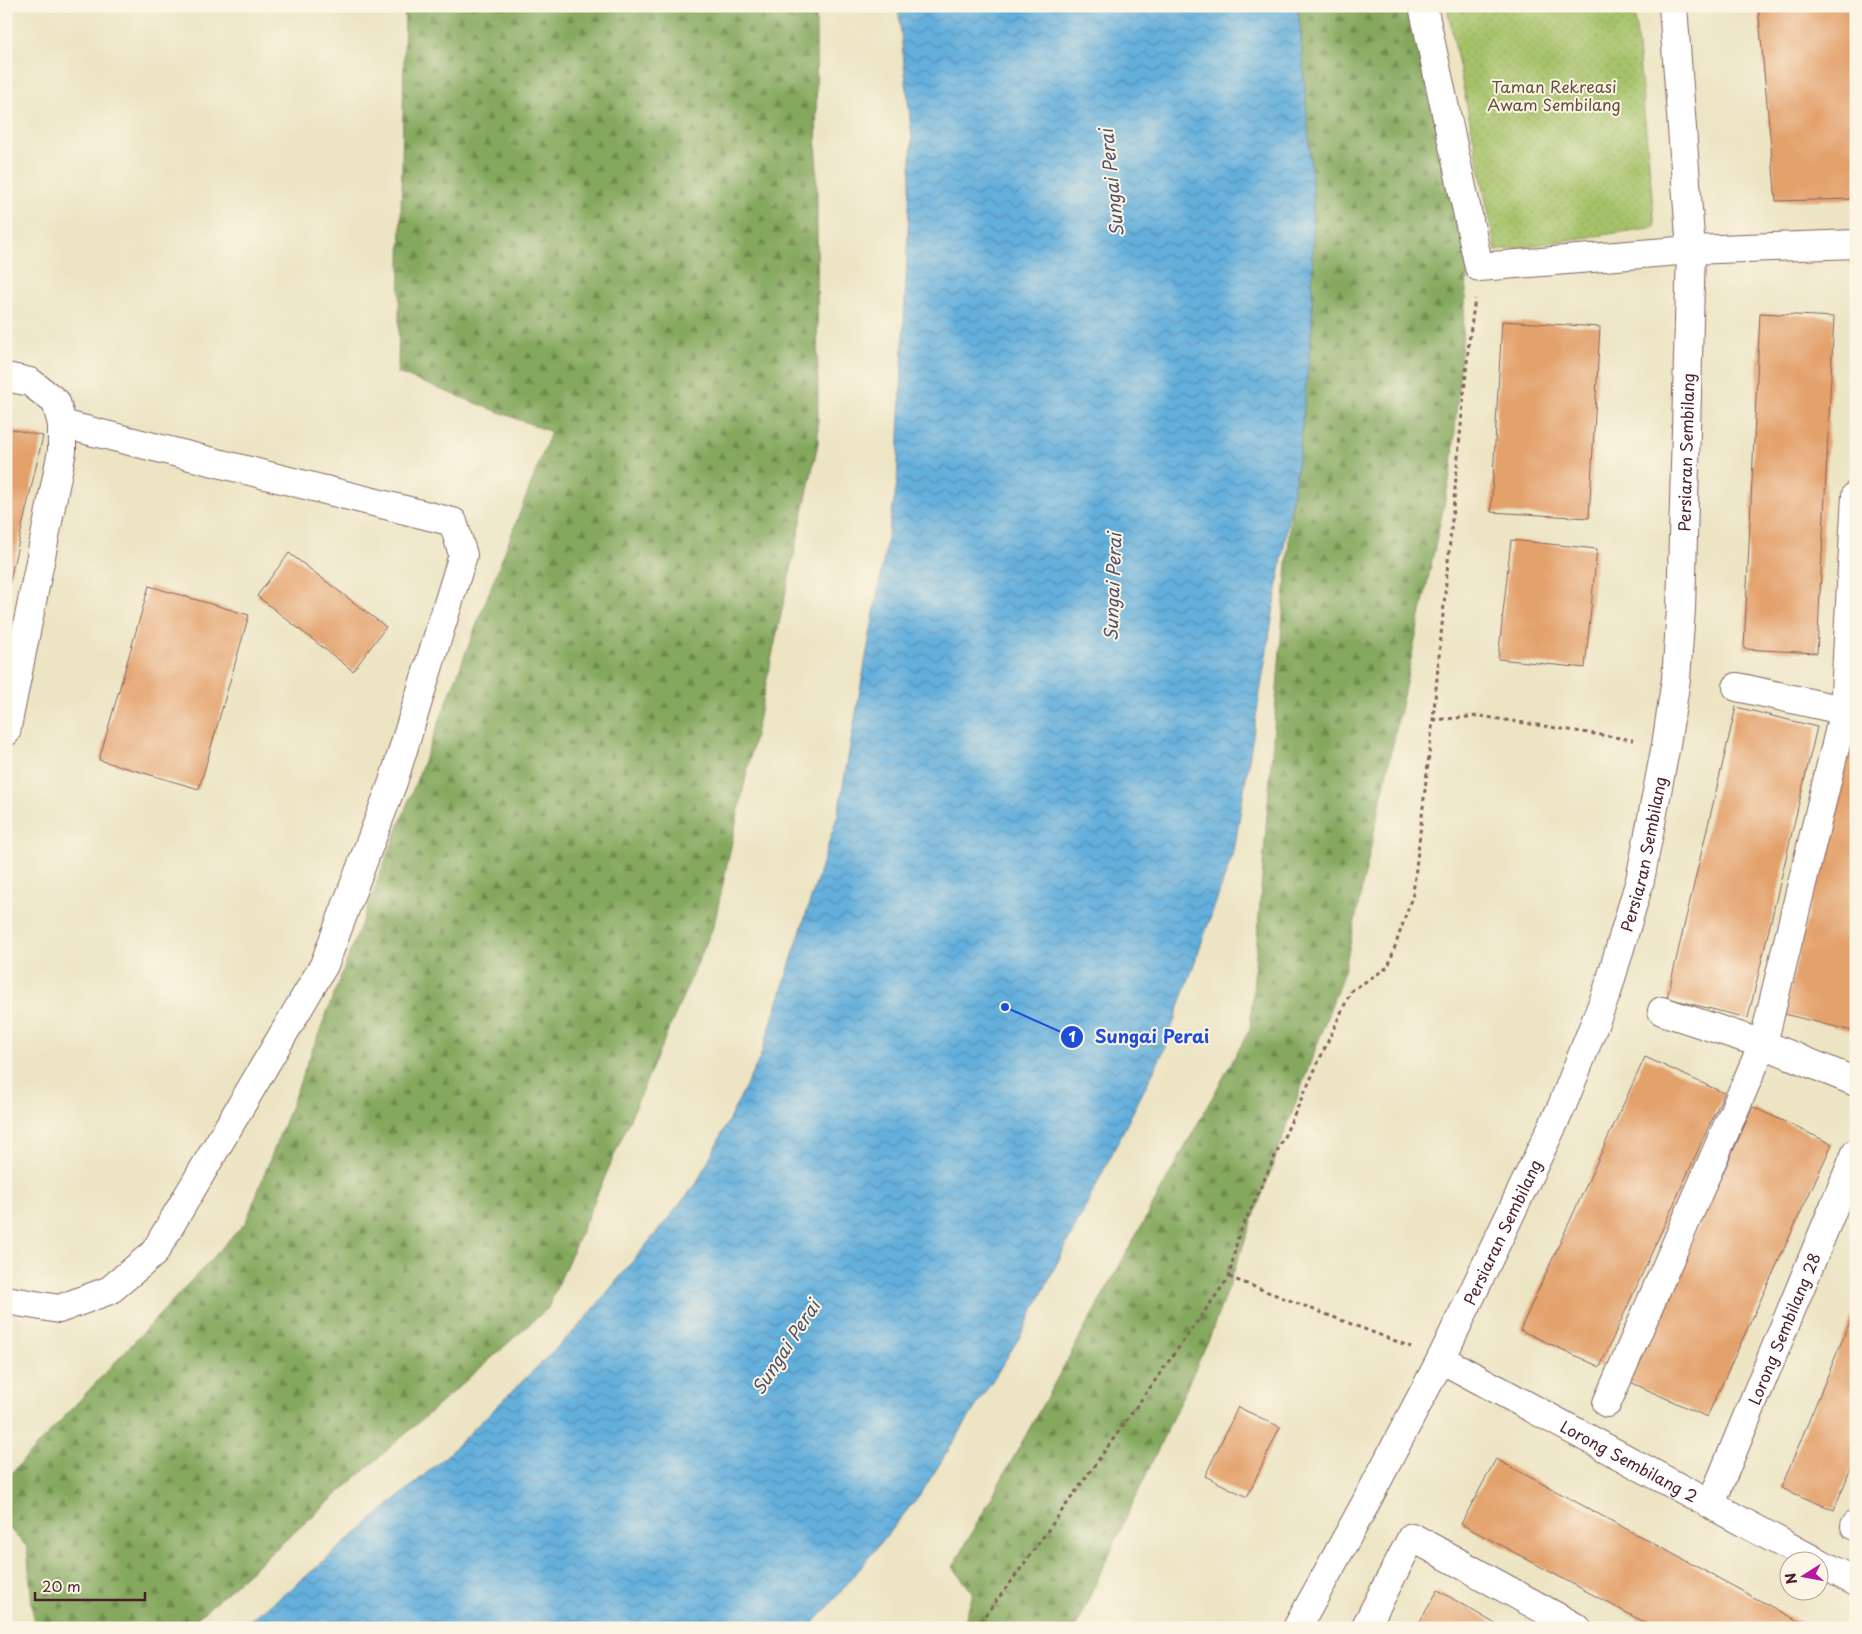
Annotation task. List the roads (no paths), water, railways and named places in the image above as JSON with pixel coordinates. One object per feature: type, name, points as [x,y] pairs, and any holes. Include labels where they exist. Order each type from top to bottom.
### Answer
[{"type":"street","points":[[1422,6],[1479,267],[1691,250],[1856,244]]},
{"type":"street","name":"Persiaran Sembilang","points":[[1297,1628],[1363,1508],[1441,1359],[1562,1106],[1607,992],[1640,880],[1666,745],[1676,679],[1681,609],[1691,250],[1673,6]]},
{"type":"street","points":[[6,377],[30,382],[56,402],[62,424],[62,451],[6,732]]},
{"type":"street","points":[[6,1300],[59,1308],[110,1290],[154,1253],[324,965],[393,782],[464,555],[453,522],[62,424]]},
{"type":"street","points":[[1606,1403],[1763,1044],[1850,712],[1856,495]]},
{"type":"street","points":[[1737,687],[1850,712]]},
{"type":"street","points":[[1662,1011],[1763,1044],[1856,1082]]},
{"type":"street","name":"Lorong Sembilang 28","points":[[1711,1504],[1856,1152]]},
{"type":"street","name":"Lorong Sembilang 2","points":[[1441,1359],[1800,1552]]},
{"type":"street","points":[[1365,1628],[1412,1537],[1577,1628]]},
{"type":"street","name":"Lorong Sembilang 2","points":[[1830,1568],[1856,1582]]},
{"type":"water","points":[[898,6],[1297,6],[1313,195],[1312,325],[1299,455],[1234,851],[1163,1052],[1021,1335],[922,1492],[825,1611],[808,1628],[239,1628],[290,1590],[444,1458],[582,1323],[697,1183],[760,1058],[838,814],[897,484],[912,138]]},
{"type":"place","name":"Sungai Perai","points":[[1005,1007]]},
{"type":"park label","name":"Taman Rekreasi Awam Sembilang","points":[[1554,95]]}]
